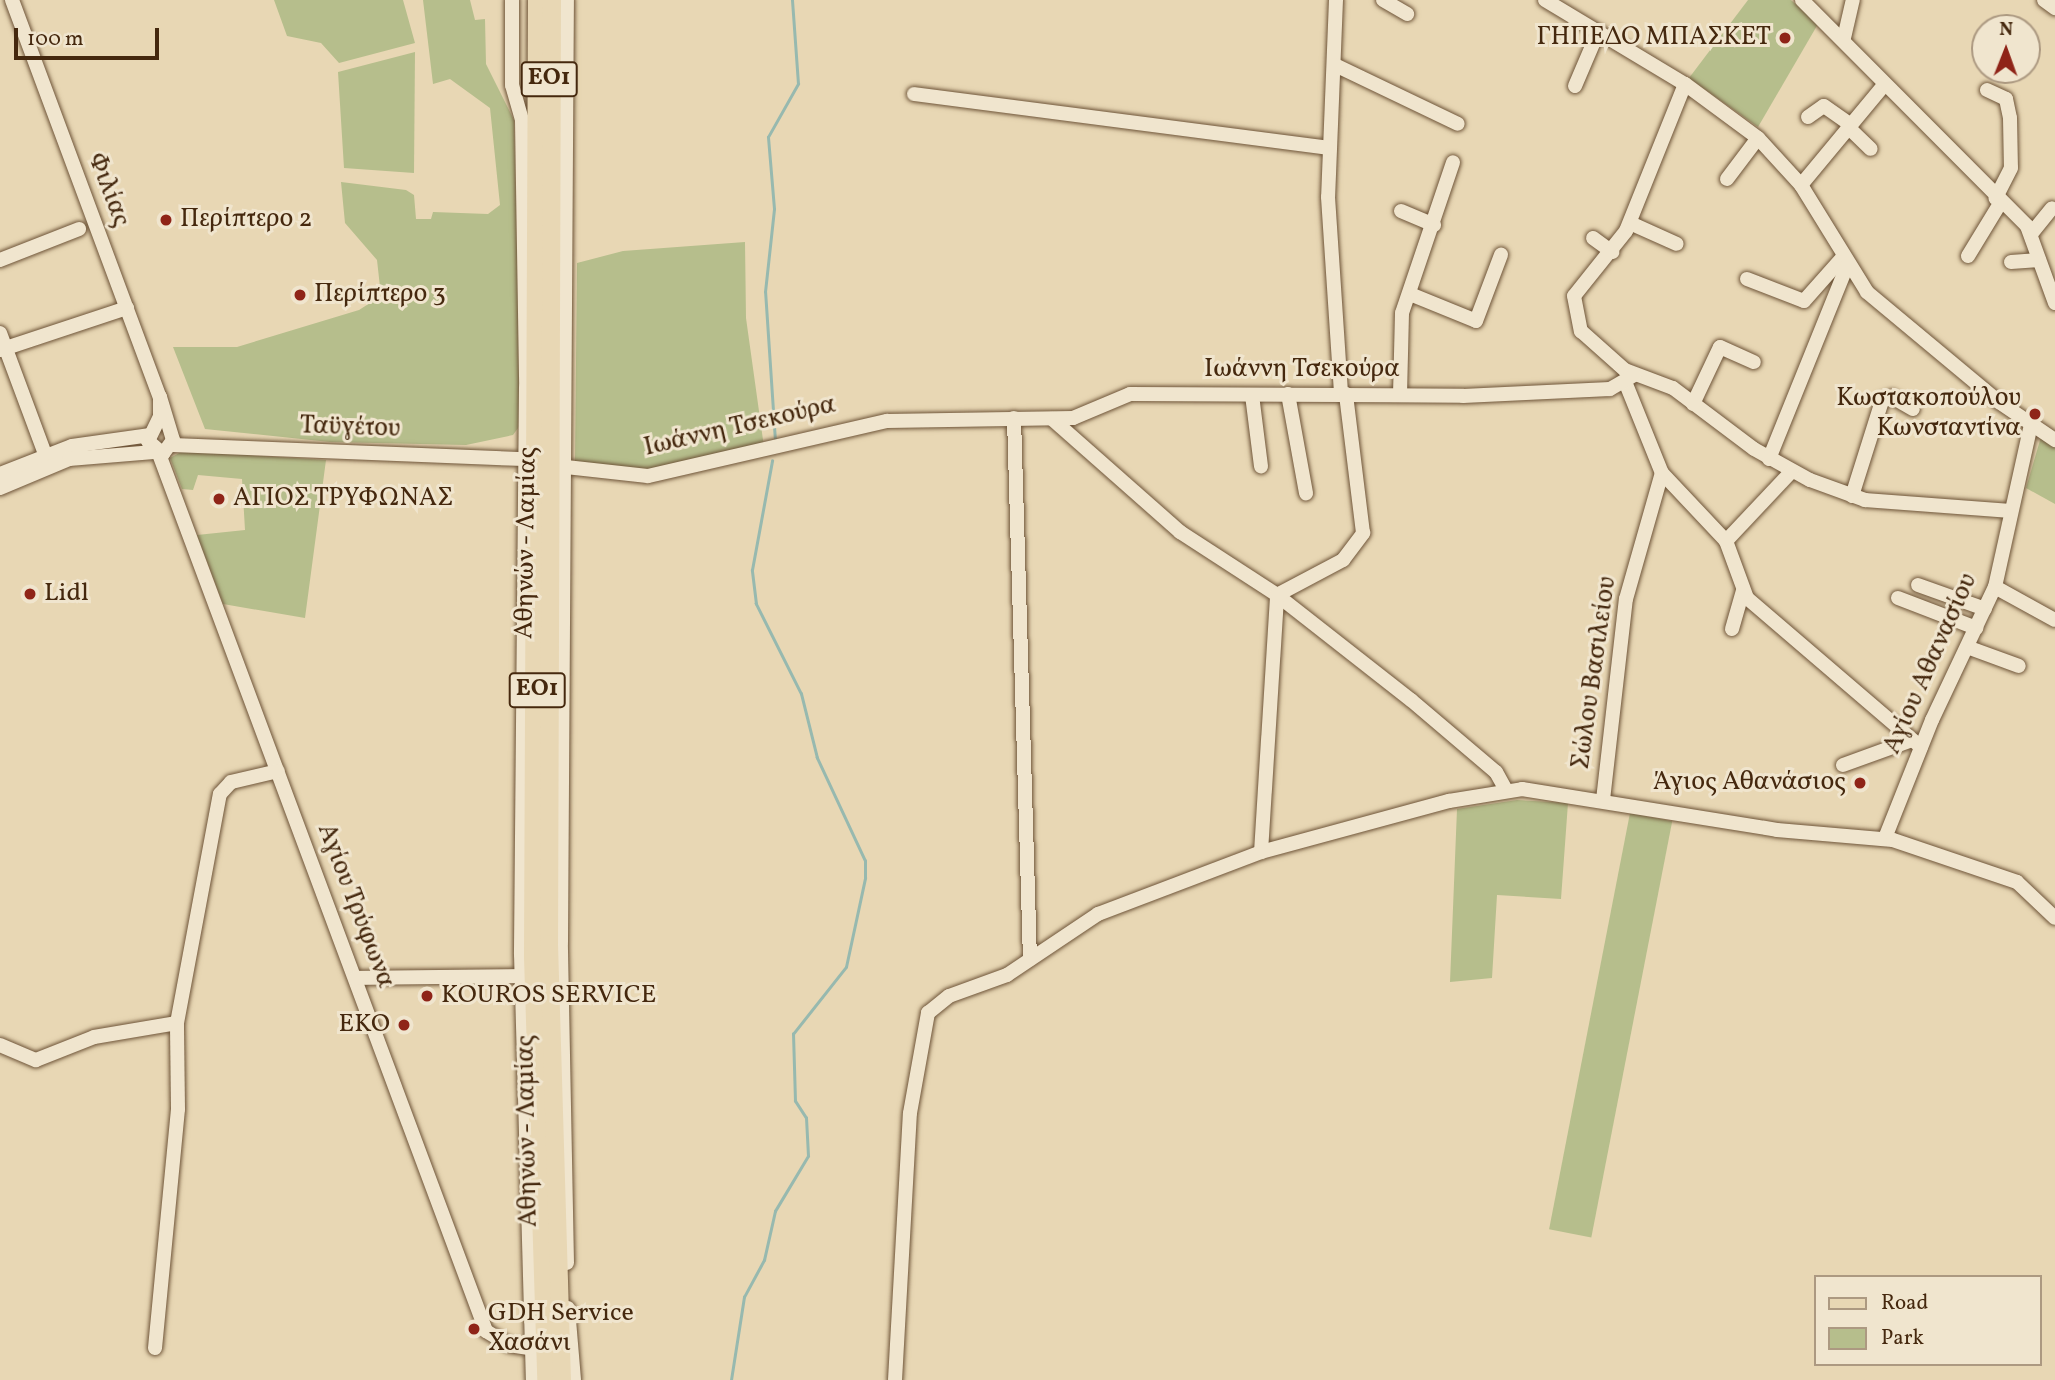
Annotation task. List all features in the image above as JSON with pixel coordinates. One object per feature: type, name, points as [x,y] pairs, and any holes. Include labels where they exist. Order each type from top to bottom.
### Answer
[{"type":"main road","name":"Αθηνών - Λαμίας","points":[[537,0],[533,957],[545,1380]]},
{"type":"main road","name":"Αθηνών - Λαμίας","points":[[552,0],[549,944],[562,1380]]},
{"type":"street","name":"Φιλίας","points":[[12,0],[160,397],[171,439]]},
{"type":"street","points":[[512,0],[512,85],[522,121],[525,459],[521,976],[529,1348],[533,1380]]},
{"type":"street","points":[[567,0],[561,942],[574,1380]]},
{"type":"street","points":[[1277,595],[1343,561],[1361,542],[1343,394],[1329,148],[1336,0]]},
{"type":"street","points":[[1383,0],[1407,14]]},
{"type":"street","points":[[1545,0],[1685,84],[1758,138],[1801,185],[1845,262],[1884,309],[2031,425],[2055,440]]},
{"type":"street","points":[[1802,0],[1844,38],[2031,234],[2055,303]]},
{"type":"street","points":[[1844,38],[1853,0]]},
{"type":"street","points":[[2044,0],[2055,8]]},
{"type":"street","points":[[1575,86],[1598,32]]},
{"type":"street","points":[[1335,65],[1458,124]]},
{"type":"street","points":[[1685,84],[1630,223],[1612,252],[1579,287],[1572,309],[1592,344],[1630,380],[1662,473],[1726,541],[1743,591],[1917,743]]},
{"type":"street","points":[[1801,185],[1885,84]]},
{"type":"street","points":[[1968,256],[1998,200],[2011,167],[2010,118],[2006,99],[1987,90]]},
{"type":"street","points":[[914,94],[1329,148]]},
{"type":"street","points":[[1808,117],[1824,106],[1871,149]]},
{"type":"street","points":[[1727,179],[1758,138]]},
{"type":"street","points":[[1400,395],[1400,325],[1453,162]]},
{"type":"street","points":[[2031,234],[2052,208]]},
{"type":"street","points":[[1401,211],[1434,225]]},
{"type":"street","points":[[1630,223],[1677,244]]},
{"type":"street","points":[[0,260],[79,229]]},
{"type":"street","points":[[1593,238],[1612,252]]},
{"type":"street","points":[[1410,294],[1476,321],[1501,255]]},
{"type":"street","points":[[2011,261],[2039,260]]},
{"type":"street","points":[[1747,279],[1804,301],[1845,262]]},
{"type":"street","points":[[1769,459],[1845,262]]},
{"type":"street","points":[[3,350],[127,308]]},
{"type":"street","points":[[0,333],[3,350],[45,454]]},
{"type":"street","points":[[1693,404],[1720,347],[1754,362]]},
{"type":"street","name":"Ιωάννη Τσεκούρα","points":[[566,467],[648,476],[887,421],[1052,419],[1086,415],[1130,394],[1400,395],[1630,380],[1673,388],[1769,459],[1791,472],[1852,496],[2011,511]]},
{"type":"street","points":[[1288,394],[1306,493]]},
{"type":"street","points":[[1252,395],[1261,466]]},
{"type":"street","points":[[0,474],[45,454],[152,433],[160,397]]},
{"type":"street","points":[[1852,496],[1882,401],[1892,397],[1913,409]]},
{"type":"street","points":[[1014,418],[1030,959]]},
{"type":"street","points":[[1052,419],[1062,435],[1180,532],[1277,595],[1496,772],[1506,790]]},
{"type":"street","name":"Αγίου Αθανασίου","points":[[1885,838],[1917,743],[1995,587],[2031,425]]},
{"type":"street","name":"Ταϋγέτου","points":[[152,433],[171,439],[525,459]]},
{"type":"street","name":"Αγίου Τρύφωνα","points":[[152,433],[157,453],[356,978],[486,1331],[509,1345],[529,1348]]},
{"type":"street","points":[[0,488],[69,459],[157,453],[171,439]]},
{"type":"street","points":[[1726,541],[1791,472]]},
{"type":"street","name":"Σώλου Βασιλείου","points":[[1603,800],[1626,599],[1662,473]]},
{"type":"street","points":[[1918,585],[1985,609]]},
{"type":"street","points":[[1995,587],[2055,620]]},
{"type":"street","points":[[1732,629],[1743,591]]},
{"type":"street","points":[[1261,852],[1277,595]]},
{"type":"street","points":[[1898,598],[1976,628]]},
{"type":"street","points":[[1967,647],[2019,666]]},
{"type":"street","points":[[1843,765],[1917,743]]},
{"type":"street","points":[[155,1348],[178,1109],[177,1023],[220,794],[231,782],[278,771]]},
{"type":"street","points":[[895,1380],[906,1151],[923,1026],[937,1003],[1030,959],[1080,921],[1261,852],[1506,790],[1603,800],[1777,830],[1885,838],[2017,883],[2055,918]]},
{"type":"street","points":[[356,978],[521,976]]},
{"type":"street","points":[[0,1045],[36,1060],[94,1037],[177,1023]]},
{"type":"green space","points":[[274,0],[403,0],[415,43],[339,63],[321,43],[287,36]]},
{"type":"green space","points":[[423,0],[470,0],[475,20],[485,19],[486,64],[514,120],[521,424],[513,435],[466,445],[330,442],[205,429],[173,347],[237,347],[359,310],[381,296],[377,260],[345,223],[341,182],[406,190],[414,195],[416,219],[431,219],[433,212],[488,214],[500,205],[490,108],[450,79],[433,84]]},
{"type":"green space","points":[[1748,0],[1791,0],[1818,24],[1758,127],[1689,78]]},
{"type":"green space","points":[[415,52],[414,173],[344,168],[338,72]]},
{"type":"green space","points":[[745,242],[746,318],[764,447],[664,472],[575,462],[577,263],[623,251]]},
{"type":"green space","points":[[2041,437],[2055,444],[2055,504],[2026,488]]},
{"type":"green space","points":[[183,451],[326,460],[305,618],[223,604],[197,535],[245,530],[242,479],[198,475],[193,490],[182,489],[170,458]]},
{"type":"green space","points":[[1517,800],[1568,803],[1561,899],[1497,895],[1492,978],[1450,982],[1457,809]]},
{"type":"green space","points":[[1630,813],[1672,821],[1591,1237],[1549,1229]]},
{"type":"waterway","points":[[775,441],[765,292],[774,209],[768,137],[798,84],[792,0]]},
{"type":"waterway","points":[[731,1380],[744,1297],[764,1260],[775,1211],[808,1156],[806,1118],[795,1101],[793,1034],[846,967],[865,878],[865,861],[817,758],[801,694],[756,604],[752,570],[772,461]]},
{"type":"place","name":"ΓΗΠΕΔΟ ΜΠΑΣΚΕΤ","points":[[1785,38]]},
{"type":"place","name":"Περίπτερο 2","points":[[166,220]]},
{"type":"place","name":"Περίπτερο 3","points":[[300,295]]},
{"type":"place","name":"Κωστακοπούλου Κωνσταντίνα","points":[[2035,414]]},
{"type":"place","name":"ΑΓΙΟΣ ΤΡΥΦΩΝΑΣ","points":[[219,499]]},
{"type":"place","name":"Lidl","points":[[30,594]]},
{"type":"place","name":"Άγιος Αθανάσιος","points":[[1860,783]]},
{"type":"place","name":"KOUROS SERVICE","points":[[427,996]]},
{"type":"place","name":"EKO","points":[[404,1025]]},
{"type":"place","name":"GDH Service Χασάνι","points":[[474,1329]]}]
